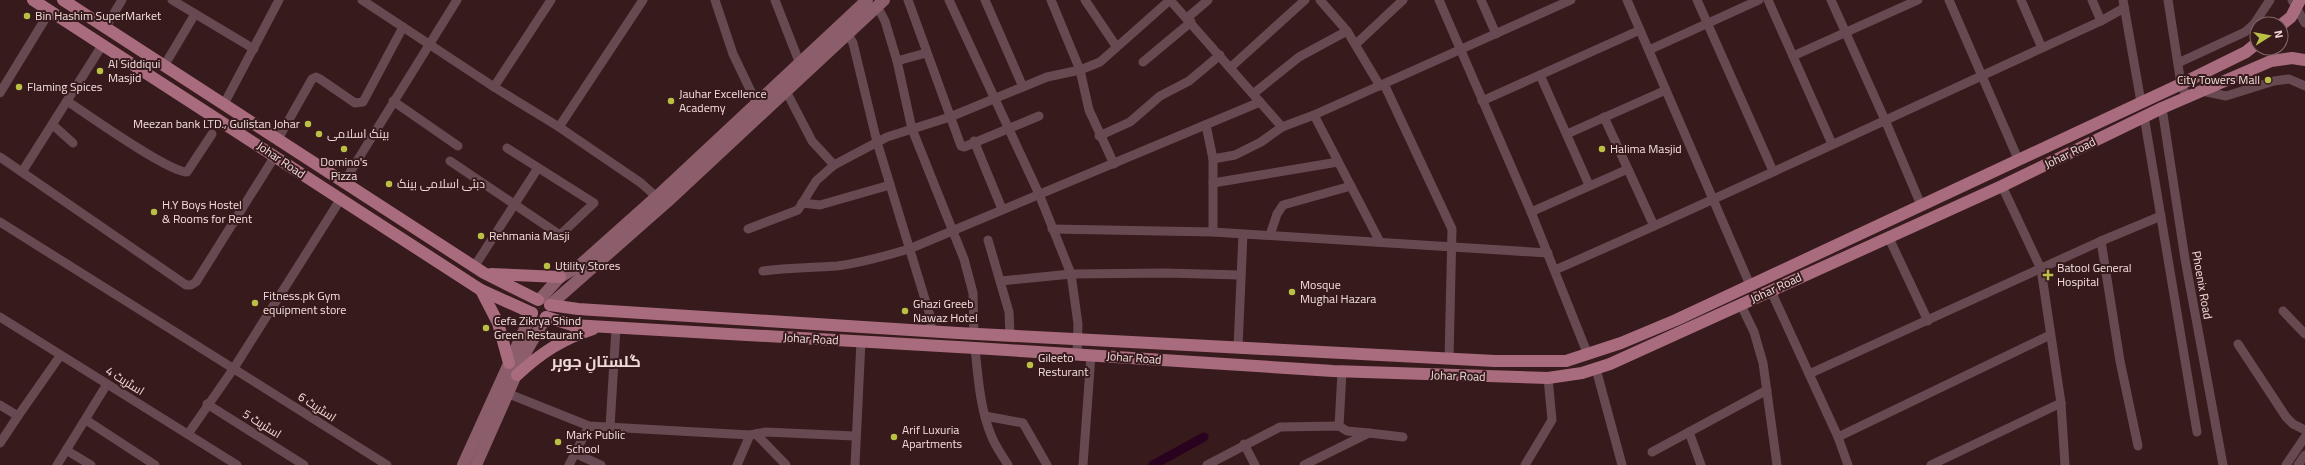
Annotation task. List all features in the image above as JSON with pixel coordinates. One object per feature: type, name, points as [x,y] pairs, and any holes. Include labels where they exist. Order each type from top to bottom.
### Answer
[{"type":"main road","name":"Johar Road","points":[[33,0],[275,156],[340,200],[482,290],[532,312]]},
{"type":"main road","name":"Johar Road","points":[[63,0],[479,270],[542,301],[578,309],[932,331],[1449,359],[1566,361],[1588,355],[1676,320],[2181,84],[2249,50]]},
{"type":"main road","points":[[2289,19],[2296,3]]},
{"type":"main road","name":"Johar Road","points":[[546,317],[572,325],[616,328],[1077,354],[1342,372],[1548,378],[1582,373],[1610,364],[1888,236],[2002,186],[2144,116],[2271,61],[2292,58],[2305,60]]},
{"type":"main road","points":[[479,270],[560,277]]},
{"type":"main road","points":[[482,290],[498,323],[509,363]]},
{"type":"main road","points":[[542,301],[550,310],[546,317],[536,317],[532,312],[532,306],[542,301]]},
{"type":"main road","points":[[517,375],[538,356],[556,345],[600,327]]},
{"type":"street","points":[[105,28],[120,3],[110,0]]},
{"type":"street","points":[[172,0],[254,49]]},
{"type":"street","points":[[224,104],[279,0]]},
{"type":"street","points":[[362,0],[494,87],[559,127],[641,183],[660,201]]},
{"type":"street","points":[[344,182],[428,44],[457,0]]},
{"type":"street","points":[[494,87],[551,0]]},
{"type":"street","points":[[559,127],[643,0]]},
{"type":"street","points":[[715,0],[733,54],[756,104]]},
{"type":"street","points":[[775,0],[800,64]]},
{"type":"street","points":[[542,301],[786,91],[845,29],[867,0]]},
{"type":"street","points":[[908,0],[961,146],[964,147],[974,141],[1039,116]]},
{"type":"street","points":[[949,0],[993,99],[1039,194],[1070,274],[1078,324],[1077,354]]},
{"type":"street","points":[[985,0],[1024,86]]},
{"type":"street","points":[[1051,0],[1080,70],[1089,110],[1099,136],[1114,164]]},
{"type":"street","points":[[1085,0],[1116,46]]},
{"type":"street","points":[[748,229],[798,210],[816,181],[834,165],[877,142],[950,117],[1047,77],[1080,70],[1100,62],[1116,46],[1170,0],[1231,67],[1282,127]]},
{"type":"street","points":[[1143,62],[1189,20],[1208,0]]},
{"type":"street","points":[[1231,67],[1305,0]]},
{"type":"street","points":[[1320,0],[1348,31],[1382,85],[1452,229],[1453,247],[1449,359]]},
{"type":"street","points":[[1356,44],[1403,0]]},
{"type":"street","points":[[1439,0],[1548,253],[1588,355]]},
{"type":"street","points":[[1481,0],[1496,34]]},
{"type":"street","points":[[1213,159],[1235,155],[1261,142],[1282,127],[1314,115],[1461,50],[1557,3],[1571,0]]},
{"type":"street","points":[[1627,0],[1750,285]]},
{"type":"street","points":[[1697,0],[1773,171]]},
{"type":"street","points":[[1649,50],[1759,0]]},
{"type":"street","points":[[1768,0],[1832,144]]},
{"type":"street","points":[[1831,0],[1885,120],[1921,205]]},
{"type":"street","points":[[1793,56],[1918,0]]},
{"type":"street","points":[[1948,0],[2018,159]]},
{"type":"street","points":[[2021,0],[2042,48]]},
{"type":"street","points":[[2092,0],[2101,21]]},
{"type":"street","points":[[2168,0],[2181,84],[2187,97]]},
{"type":"street","points":[[2178,63],[2245,32],[2254,24],[2270,0]]},
{"type":"street","points":[[542,301],[560,277],[580,265],[660,201],[756,104],[800,64],[881,3],[897,61],[912,129],[951,231],[964,259],[973,293],[974,333]]},
{"type":"street","points":[[2296,3],[2305,23]]},
{"type":"street","points":[[1555,270],[1714,200],[1773,171],[2101,21],[2124,4],[2141,102]]},
{"type":"street","points":[[0,93],[50,11]]},
{"type":"street","points":[[164,66],[195,14]]},
{"type":"street","points":[[278,139],[312,79],[316,77],[355,103],[362,102],[403,28]]},
{"type":"street","points":[[845,29],[853,43],[877,142],[931,319],[932,331]]},
{"type":"street","points":[[1482,101],[1640,30]]},
{"type":"street","points":[[1254,94],[1299,57],[1348,31]]},
{"type":"street","points":[[22,172],[103,44]]},
{"type":"street","points":[[897,61],[926,53]]},
{"type":"street","points":[[1099,136],[1130,122],[1160,96],[1189,81],[1220,55]]},
{"type":"street","points":[[1540,75],[1589,185]]},
{"type":"street","points":[[2202,91],[2226,96],[2274,81],[2289,79],[2305,86]]},
{"type":"street","points":[[1567,134],[1666,90]]},
{"type":"street","points":[[786,91],[812,141],[834,165]]},
{"type":"street","points":[[67,101],[160,162],[180,172],[187,172],[212,134]]},
{"type":"street","points":[[393,101],[458,146]]},
{"type":"street","points":[[763,271],[790,267],[837,266],[866,262],[909,249],[1260,102]]},
{"type":"street","name":"Phoenix Road","points":[[2162,108],[2185,259],[2223,465]]},
{"type":"street","points":[[1314,115],[1380,242]]},
{"type":"street","points":[[2144,116],[2197,432]]},
{"type":"street","points":[[1604,117],[1654,226]]},
{"type":"street","points":[[53,125],[73,143]]},
{"type":"street","points":[[1206,125],[1213,159],[1213,232]]},
{"type":"street","points":[[974,141],[1002,209]]},
{"type":"street","points":[[450,161],[560,235],[594,203],[507,148]]},
{"type":"street","points":[[0,157],[186,285],[191,285],[196,282],[275,156]]},
{"type":"street","points":[[1213,184],[1338,162]]},
{"type":"street","points":[[479,270],[538,168]]},
{"type":"street","points":[[1530,212],[1628,169]]},
{"type":"street","points":[[802,202],[820,205],[890,185]]},
{"type":"street","points":[[1270,235],[1277,214],[1283,205],[1351,186]]},
{"type":"street","points":[[2002,186],[2041,269],[2061,403],[2065,465]]},
{"type":"street","points":[[188,434],[207,404],[234,368],[340,200]]},
{"type":"street","points":[[1809,374],[2101,241],[2161,216]]},
{"type":"street","name":"اسٹریٹ 6","points":[[0,222],[234,368],[372,461],[388,465]]},
{"type":"street","points":[[1052,229],[1213,232],[1548,253]]},
{"type":"street","points":[[1238,347],[1243,234]]},
{"type":"street","points":[[1888,236],[1928,321]]},
{"type":"street","points":[[988,240],[1009,312],[1010,335]]},
{"type":"street","points":[[2101,241],[2120,361],[2138,446]]},
{"type":"street","points":[[1001,281],[1070,274],[1165,273],[1240,275]]},
{"type":"street","points":[[1771,291],[1838,437],[1848,465]]},
{"type":"street","points":[[1741,304],[1754,332],[1763,363],[1777,465]]},
{"type":"street","points":[[2283,310],[2305,334]]},
{"type":"street","points":[[463,465],[532,312]]},
{"type":"street","name":"اسٹریٹ 4","points":[[0,317],[60,356],[237,465]]},
{"type":"street","points":[[476,465],[517,375],[546,317]]},
{"type":"street","points":[[610,427],[616,328]]},
{"type":"street","points":[[1838,437],[2050,335]]},
{"type":"street","points":[[855,465],[854,436],[861,341]]},
{"type":"street","points":[[2238,344],[2286,417],[2293,424],[2305,430]]},
{"type":"street","points":[[975,348],[978,380],[985,416],[991,436],[1008,465]]},
{"type":"street","points":[[1083,465],[1091,355]]},
{"type":"street","points":[[0,443],[60,356]]},
{"type":"street","points":[[1596,369],[1622,465]]},
{"type":"street","points":[[1339,426],[1342,372]]},
{"type":"street","points":[[1525,465],[1552,420],[1548,378]]},
{"type":"street","points":[[56,465],[86,420],[107,384]]},
{"type":"street","points":[[1652,452],[1767,390]]},
{"type":"street","points":[[509,394],[589,426],[753,434],[766,432],[854,436]]},
{"type":"street","points":[[1931,465],[2061,403]]},
{"type":"street","points":[[0,404],[18,416]]},
{"type":"street","name":"اسٹریٹ 5","points":[[207,404],[304,465]]},
{"type":"street","points":[[985,416],[1023,423],[1047,465]]},
{"type":"street","points":[[86,420],[155,465]]},
{"type":"street","points":[[569,465],[589,426]]},
{"type":"street","points":[[1207,465],[1244,444],[1280,427],[1339,426],[1347,431],[1403,437]]},
{"type":"street","points":[[1689,432],[1701,465]]},
{"type":"street","points":[[1304,465],[1369,433]]},
{"type":"street","points":[[737,465],[753,434]]},
{"type":"street","points":[[753,434],[786,465]]},
{"type":"street","points":[[2286,465],[2305,437]]},
{"type":"street","points":[[1244,444],[1255,465]]},
{"type":"street","points":[[66,450],[91,465]]},
{"type":"street","points":[[574,453],[601,465]]},
{"type":"street","points":[[2298,465],[2305,455]]},
{"type":"waterway","points":[[1153,465],[1204,437]]},
{"type":"place","name":"Bin Hashim SuperMarket","points":[[27,16]]},
{"type":"place","name":"Al Siddiqui Masjid","points":[[100,71]]},
{"type":"place","name":"City Towers Mall","points":[[2268,80]]},
{"type":"place","name":"Flaming Spices","points":[[19,87]]},
{"type":"place","name":"Jauhar Excellence Academy","points":[[671,101]]},
{"type":"place","name":"Meezan bank LTD., Gulistan Johar","points":[[308,124]]},
{"type":"place","name":"بینک اسلامی","points":[[319,134]]},
{"type":"place","name":"Domino's Pizza","points":[[344,149]]},
{"type":"place","name":"Halima Masjid","points":[[1602,149]]},
{"type":"place","name":"دبئی اسلامی بینک","points":[[389,184]]},
{"type":"place","name":"H.Y Boys Hostel & Rooms for Rent","points":[[154,212]]},
{"type":"place","name":"Rehmania Masji","points":[[481,236]]},
{"type":"place","name":"Utility Stores","points":[[547,266]]},
{"type":"place","name":"Batool General Hospital","points":[[2048,275]]},
{"type":"place","name":"Mosque Mughal Hazara","points":[[1292,292]]},
{"type":"place","name":"Fitness.pk Gym equipment store","points":[[255,303]]},
{"type":"place","name":"Ghazi Greeb Nawaz Hotel","points":[[905,311]]},
{"type":"place","name":"Cefa Zikrya Shind Green Restaurant","points":[[486,328]]},
{"type":"place","name":"Gileeto Resturant","points":[[1030,365]]},
{"type":"place","name":"Arif Luxuria Apartments","points":[[894,437]]},
{"type":"place","name":"Mark Public School","points":[[558,442]]},
{"type":"district","name":"گلستانِ جوہر","points":[[596,361]]}]
